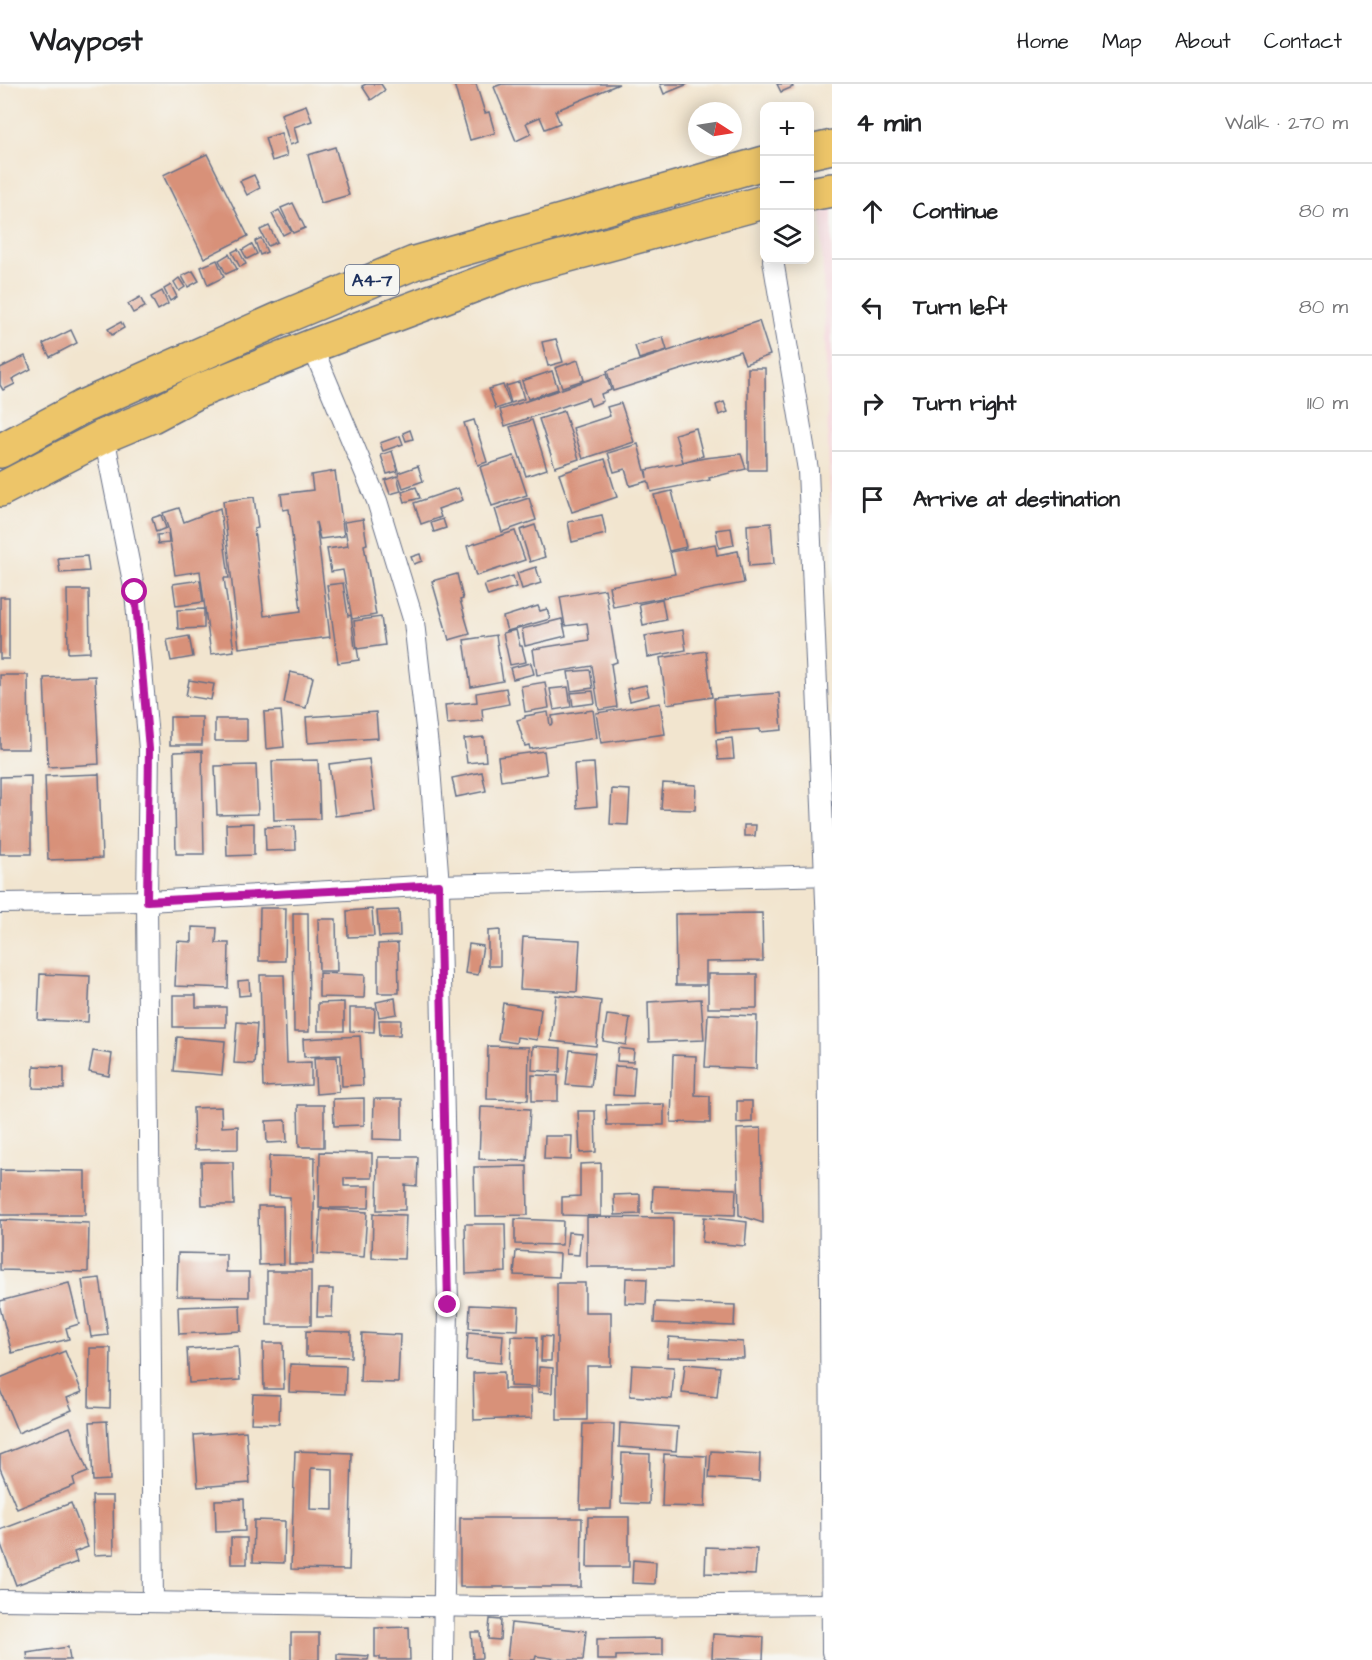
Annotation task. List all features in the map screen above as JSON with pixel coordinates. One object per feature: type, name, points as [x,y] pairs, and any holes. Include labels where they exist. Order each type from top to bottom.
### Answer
[{"type":"highway","points":[[814,151],[832,147]]},
{"type":"highway","name":"A4-7","points":[[0,451],[82,406],[414,262],[760,164]]},
{"type":"highway","points":[[814,193],[832,190]]},
{"type":"highway","name":"A4-7","points":[[3,480],[152,416],[199,392],[312,345],[521,268],[760,204]]},
{"type":"street","points":[[775,264],[808,470],[828,875],[832,1652]]},
{"type":"street","points":[[312,345],[377,501],[414,622],[429,755],[439,885],[448,1305],[443,1660]]},
{"type":"street","points":[[104,436],[136,604],[149,749],[147,901],[153,1602]]},
{"type":"street","points":[[0,903],[147,901],[439,885],[828,875]]},
{"type":"street","points":[[0,1600],[443,1606],[832,1604]]},
{"type":"shaded area","points":[[832,205],[832,562],[821,207]]},
{"type":"building","points":[[381,84],[385,90],[371,100],[362,86]]},
{"type":"building","points":[[454,84],[476,84],[485,113],[489,112],[495,133],[470,140]]},
{"type":"building","points":[[502,84],[619,84],[555,111],[560,123],[545,129],[540,117],[526,123],[531,134],[516,141],[494,87]]},
{"type":"building","points":[[660,84],[688,84],[664,94]]},
{"type":"building","points":[[777,84],[791,84],[793,87],[781,92]]},
{"type":"building","points":[[306,105],[312,121],[294,127],[298,142],[290,145],[281,114]]},
{"type":"building","points":[[281,133],[287,156],[272,161],[265,138]]},
{"type":"building","points":[[335,147],[349,195],[321,203],[308,155]]},
{"type":"building","points":[[207,154],[248,236],[204,258],[163,175]]},
{"type":"building","points":[[254,175],[260,188],[247,195],[240,181]]},
{"type":"building","points":[[293,203],[305,228],[293,233],[281,208]]},
{"type":"building","points":[[279,210],[291,231],[283,235],[272,214]]},
{"type":"building","points":[[269,226],[277,242],[268,246],[260,230]]},
{"type":"building","points":[[261,238],[267,252],[260,255],[255,241]]},
{"type":"building","points":[[252,244],[257,254],[247,259],[242,250]]},
{"type":"building","points":[[238,249],[246,264],[240,267],[232,252]]},
{"type":"building","points":[[229,254],[237,269],[226,274],[219,260]]},
{"type":"building","points":[[217,260],[224,277],[208,285],[201,267]]},
{"type":"building","points":[[193,271],[199,281],[188,287],[182,276]]},
{"type":"building","points":[[179,278],[185,287],[179,291],[174,282]]},
{"type":"building","points":[[171,285],[177,297],[170,301],[164,289]]},
{"type":"building","points":[[162,291],[168,304],[158,310],[151,297]]},
{"type":"building","points":[[140,297],[145,307],[133,313],[128,304]]},
{"type":"building","points":[[759,321],[770,355],[745,364],[740,351],[613,391],[607,371]]},
{"type":"building","points":[[121,322],[124,328],[112,335],[108,329]]},
{"type":"building","points":[[71,330],[77,343],[50,357],[43,344]]},
{"type":"building","points":[[663,337],[667,350],[639,359],[635,346]]},
{"type":"building","points":[[556,339],[563,362],[548,366],[542,342]]},
{"type":"building","points":[[25,356],[31,369],[12,379],[15,384],[3,390],[0,385],[0,368]]},
{"type":"building","points":[[578,360],[584,380],[562,387],[555,368]]},
{"type":"building","points":[[748,368],[765,368],[766,470],[748,470]]},
{"type":"building","points":[[552,371],[558,389],[528,399],[522,381]]},
{"type":"building","points":[[606,374],[611,390],[601,394],[603,401],[591,406],[588,398],[505,426],[500,410]]},
{"type":"building","points":[[519,382],[524,399],[511,403],[506,386]]},
{"type":"building","points":[[503,385],[510,404],[496,409],[489,389]]},
{"type":"building","points":[[724,402],[728,412],[719,415],[716,405]]},
{"type":"building","points":[[621,403],[634,442],[583,459],[573,428],[610,416],[607,407]]},
{"type":"building","points":[[564,411],[579,459],[555,467],[539,419]]},
{"type":"building","points":[[474,420],[487,462],[478,465],[464,423]]},
{"type":"building","points":[[532,420],[547,469],[526,476],[510,427]]},
{"type":"building","points":[[696,428],[703,456],[683,462],[675,434]]},
{"type":"building","points":[[410,430],[413,439],[406,441],[403,433]]},
{"type":"building","points":[[400,436],[403,444],[383,451],[380,443]]},
{"type":"building","points":[[638,444],[647,478],[646,470],[705,458],[741,454],[746,469],[709,478],[710,480],[651,492],[648,481],[630,486],[625,469],[614,472],[608,453]]},
{"type":"building","points":[[392,451],[398,471],[387,474],[381,455]]},
{"type":"building","points":[[514,456],[527,495],[492,506],[480,467]]},
{"type":"building","points":[[605,459],[617,497],[572,512],[559,474]]},
{"type":"building","points":[[418,466],[423,481],[403,488],[398,473]]},
{"type":"building","points":[[335,471],[344,536],[320,539],[316,522],[330,637],[239,648],[223,501],[254,497],[258,528],[254,529],[264,616],[301,611],[289,509],[283,510],[281,494],[313,490],[311,475]]},
{"type":"building","points":[[397,476],[401,491],[390,494],[385,480]]},
{"type":"building","points":[[416,487],[420,498],[405,502],[402,492]]},
{"type":"building","points":[[458,488],[463,500],[438,509],[441,517],[421,524],[414,503]]},
{"type":"building","points":[[672,491],[686,547],[669,551],[654,495]]},
{"type":"building","points":[[529,498],[536,520],[502,532],[495,509]]},
{"type":"building","points":[[179,508],[184,522],[220,508],[229,578],[224,578],[234,651],[211,654],[200,571],[175,575],[168,528],[163,513]]},
{"type":"building","points":[[161,515],[166,528],[156,532],[152,518]]},
{"type":"building","points":[[602,515],[606,534],[572,542],[568,522]]},
{"type":"building","points":[[363,519],[367,544],[364,545],[376,615],[352,619],[343,570],[331,572],[327,549],[348,546],[344,522]]},
{"type":"building","points":[[443,519],[446,528],[434,532],[431,523]]},
{"type":"building","points":[[771,523],[774,564],[749,566],[747,525]]},
{"type":"building","points":[[535,525],[545,557],[530,562],[520,530]]},
{"type":"building","points":[[731,528],[734,545],[719,548],[716,530]]},
{"type":"building","points":[[515,531],[525,560],[476,576],[467,546]]},
{"type":"building","points":[[168,534],[169,543],[158,544],[157,535]]},
{"type":"building","points":[[715,544],[717,555],[738,551],[744,583],[613,607],[609,586],[675,574],[670,552]]},
{"type":"building","points":[[420,554],[422,561],[414,564],[411,557]]},
{"type":"building","points":[[87,556],[89,571],[60,573],[58,558]]},
{"type":"building","points":[[536,567],[541,583],[522,589],[517,573]]},
{"type":"building","points":[[457,574],[463,599],[460,600],[470,634],[449,640],[432,581]]},
{"type":"building","points":[[513,576],[516,587],[488,596],[484,585]]},
{"type":"building","points":[[200,580],[203,602],[176,606],[173,584]]},
{"type":"building","points":[[343,583],[348,616],[351,615],[355,648],[357,648],[359,660],[338,663],[327,585]]},
{"type":"building","points":[[605,589],[617,662],[611,664],[617,707],[599,710],[592,666],[537,675],[533,649],[589,640],[587,623],[565,626],[560,597]]},
{"type":"building","points":[[67,590],[89,590],[90,652],[68,653]]},
{"type":"building","points":[[0,597],[9,597],[9,659],[0,659]]},
{"type":"building","points":[[662,599],[666,620],[643,625],[639,604]]},
{"type":"building","points":[[538,606],[540,611],[547,609],[550,619],[507,631],[503,617]]},
{"type":"building","points":[[204,609],[204,628],[178,629],[177,610]]},
{"type":"building","points":[[381,617],[385,645],[357,649],[354,621]]},
{"type":"building","points":[[562,619],[566,636],[525,646],[522,629]]},
{"type":"building","points":[[516,630],[526,662],[510,665],[503,633]]},
{"type":"building","points":[[683,630],[686,650],[648,657],[645,636]]},
{"type":"building","points":[[496,635],[503,681],[471,687],[464,640]]},
{"type":"building","points":[[189,636],[193,657],[171,661],[167,640]]},
{"type":"building","points":[[706,651],[712,697],[667,704],[660,658]]},
{"type":"building","points":[[531,663],[534,674],[513,679],[510,668]]},
{"type":"building","points":[[590,670],[593,688],[571,691],[568,672]]},
{"type":"building","points":[[290,672],[313,677],[306,708],[284,703]]},
{"type":"building","points":[[0,675],[28,675],[29,749],[0,749]]},
{"type":"building","points":[[95,676],[99,764],[48,767],[44,678]]},
{"type":"building","points":[[189,680],[214,684],[211,700],[186,696]]},
{"type":"building","points":[[545,682],[549,708],[525,712],[521,686]]},
{"type":"building","points":[[646,685],[649,696],[630,701],[627,689]]},
{"type":"building","points":[[568,687],[571,707],[554,710],[550,689]]},
{"type":"building","points":[[506,688],[509,704],[482,709],[483,721],[447,724],[445,705],[477,702],[476,693]]},
{"type":"building","points":[[593,691],[595,703],[573,706],[571,693]]},
{"type":"building","points":[[779,693],[782,730],[716,732],[714,698]]},
{"type":"building","points":[[660,703],[665,734],[601,743],[596,713]]},
{"type":"building","points":[[593,710],[597,738],[530,749],[529,745],[525,746],[517,720],[525,716],[548,712],[550,725],[553,724],[552,716]]},
{"type":"building","points":[[281,711],[284,747],[266,749],[264,712]]},
{"type":"building","points":[[376,712],[378,738],[308,743],[306,717]]},
{"type":"building","points":[[170,717],[202,717],[202,745],[170,745]]},
{"type":"building","points":[[215,719],[247,719],[247,741],[215,741]]},
{"type":"building","points":[[484,737],[486,761],[467,763],[464,739]]},
{"type":"building","points":[[732,738],[734,759],[718,760],[716,740]]},
{"type":"building","points":[[202,751],[204,854],[176,854],[174,752]]},
{"type":"building","points":[[544,751],[547,774],[501,781],[498,757]]},
{"type":"building","points":[[369,759],[375,811],[335,816],[329,764]]},
{"type":"building","points":[[318,760],[320,819],[274,820],[272,761]]},
{"type":"building","points":[[594,763],[597,806],[577,808],[574,764]]},
{"type":"building","points":[[256,765],[258,814],[217,815],[215,766]]},
{"type":"building","points":[[482,772],[486,791],[456,797],[452,778]]},
{"type":"building","points":[[99,774],[102,858],[48,860],[45,776]]},
{"type":"building","points":[[31,776],[31,854],[0,854],[0,777]]},
{"type":"building","points":[[663,783],[696,785],[695,810],[661,809]]},
{"type":"building","points":[[612,789],[630,790],[628,825],[610,824]]},
{"type":"building","points":[[254,823],[254,855],[227,856],[226,824]]},
{"type":"building","points":[[744,825],[756,825],[755,836],[744,836]]},
{"type":"building","points":[[295,826],[296,850],[266,851],[265,827]]},
{"type":"building","points":[[260,908],[286,908],[285,961],[259,961]]},
{"type":"building","points":[[372,909],[374,936],[348,937],[347,911]]},
{"type":"building","points":[[399,910],[400,936],[379,937],[377,911]]},
{"type":"building","points":[[293,913],[308,913],[309,1032],[294,1032]]},
{"type":"building","points":[[762,913],[763,961],[706,962],[706,985],[676,985],[675,914]]},
{"type":"building","points":[[318,919],[336,919],[337,971],[319,971]]},
{"type":"building","points":[[192,927],[217,928],[216,943],[229,943],[228,988],[175,986],[177,941],[192,942]]},
{"type":"building","points":[[500,930],[500,966],[488,966],[488,931]]},
{"type":"building","points":[[523,937],[580,940],[577,992],[520,989]]},
{"type":"building","points":[[398,943],[399,993],[378,993],[378,944]]},
{"type":"building","points":[[469,944],[483,946],[478,975],[465,973]]},
{"type":"building","points":[[319,973],[365,975],[364,998],[319,997]]},
{"type":"building","points":[[40,974],[90,976],[88,1022],[38,1020]]},
{"type":"building","points":[[708,974],[757,974],[757,1008],[708,1008]]},
{"type":"building","points":[[260,975],[284,975],[287,1063],[311,1062],[311,1085],[263,1087]]},
{"type":"building","points":[[249,980],[250,995],[239,996],[238,981]]},
{"type":"building","points":[[173,995],[196,995],[196,1007],[226,1007],[226,1027],[173,1027]]},
{"type":"building","points":[[556,995],[601,1001],[596,1046],[551,1041]]},
{"type":"building","points":[[395,998],[397,1014],[379,1017],[376,1002]]},
{"type":"building","points":[[701,999],[704,1040],[649,1042],[648,1002]]},
{"type":"building","points":[[344,1002],[344,1031],[318,1031],[318,1003]]},
{"type":"building","points":[[503,1003],[541,1009],[537,1040],[517,1037],[516,1043],[498,1040]]},
{"type":"building","points":[[350,1008],[375,1008],[374,1032],[350,1031]]},
{"type":"building","points":[[708,1014],[757,1016],[756,1069],[705,1067]]},
{"type":"building","points":[[607,1015],[630,1018],[626,1045],[603,1041]]},
{"type":"building","points":[[379,1020],[401,1020],[400,1035],[380,1035]]},
{"type":"building","points":[[237,1022],[257,1024],[254,1064],[234,1063]]},
{"type":"building","points":[[360,1036],[363,1085],[342,1086],[341,1055],[304,1057],[303,1039]]},
{"type":"building","points":[[177,1037],[225,1041],[222,1075],[174,1071]]},
{"type":"building","points":[[488,1046],[529,1047],[528,1100],[487,1099]]},
{"type":"building","points":[[533,1046],[561,1048],[560,1072],[532,1070]]},
{"type":"building","points":[[618,1048],[634,1050],[633,1062],[617,1061]]},
{"type":"building","points":[[570,1050],[595,1053],[591,1087],[566,1085]]},
{"type":"building","points":[[93,1051],[112,1054],[109,1076],[89,1072]]},
{"type":"building","points":[[673,1055],[696,1056],[695,1095],[710,1096],[710,1123],[671,1122]]},
{"type":"building","points":[[337,1057],[339,1092],[316,1094],[314,1058]]},
{"type":"building","points":[[34,1066],[64,1067],[64,1089],[33,1088]]},
{"type":"building","points":[[615,1066],[635,1067],[633,1096],[613,1095]]},
{"type":"building","points":[[532,1075],[558,1076],[558,1101],[532,1101]]},
{"type":"building","points":[[364,1098],[364,1125],[334,1126],[333,1099]]},
{"type":"building","points":[[374,1099],[402,1099],[402,1140],[373,1139]]},
{"type":"building","points":[[737,1101],[752,1101],[752,1122],[737,1123]]},
{"type":"building","points":[[664,1104],[664,1125],[607,1125],[606,1105]]},
{"type":"building","points":[[298,1105],[324,1105],[324,1147],[299,1147]]},
{"type":"building","points":[[221,1107],[222,1127],[238,1126],[238,1149],[194,1150],[193,1108]]},
{"type":"building","points":[[481,1107],[530,1109],[527,1161],[479,1159]]},
{"type":"building","points":[[578,1111],[595,1111],[596,1152],[580,1153]]},
{"type":"building","points":[[286,1120],[287,1142],[267,1143],[266,1121]]},
{"type":"building","points":[[761,1128],[763,1223],[739,1215],[737,1129]]},
{"type":"building","points":[[545,1136],[572,1136],[571,1160],[544,1159]]},
{"type":"building","points":[[320,1152],[372,1153],[372,1178],[344,1178],[344,1186],[370,1186],[369,1208],[319,1208]]},
{"type":"building","points":[[269,1156],[315,1157],[313,1264],[289,1264],[290,1197],[268,1196]]},
{"type":"building","points":[[378,1157],[418,1157],[417,1186],[405,1185],[405,1210],[377,1210]]},
{"type":"building","points":[[201,1162],[233,1162],[234,1205],[202,1205]]},
{"type":"building","points":[[601,1163],[601,1216],[562,1215],[562,1197],[580,1196],[580,1164]]},
{"type":"building","points":[[527,1166],[528,1215],[475,1216],[474,1167]]},
{"type":"building","points":[[0,1170],[85,1171],[85,1215],[0,1215]]},
{"type":"building","points":[[653,1186],[736,1189],[735,1215],[652,1212]]},
{"type":"building","points":[[640,1194],[640,1214],[615,1215],[614,1195]]},
{"type":"building","points":[[258,1206],[283,1206],[284,1264],[259,1265]]},
{"type":"building","points":[[321,1209],[367,1212],[364,1257],[318,1254]]},
{"type":"building","points":[[373,1214],[406,1215],[404,1259],[372,1258]]},
{"type":"building","points":[[587,1217],[673,1218],[673,1267],[587,1267]]},
{"type":"building","points":[[704,1217],[747,1222],[745,1246],[702,1242]]},
{"type":"building","points":[[515,1219],[563,1221],[562,1245],[515,1244]]},
{"type":"building","points":[[0,1220],[89,1223],[88,1272],[0,1270]]},
{"type":"building","points":[[465,1224],[505,1224],[506,1272],[466,1274]]},
{"type":"building","points":[[568,1232],[581,1233],[579,1255],[566,1254]]},
{"type":"building","points":[[516,1251],[560,1254],[559,1277],[514,1275]]},
{"type":"building","points":[[178,1253],[226,1254],[226,1272],[249,1272],[249,1297],[177,1296]]},
{"type":"building","points":[[267,1271],[311,1271],[311,1325],[267,1325]]},
{"type":"building","points":[[100,1278],[108,1335],[91,1337],[82,1280]]},
{"type":"building","points":[[626,1278],[647,1279],[646,1304],[625,1303]]},
{"type":"building","points":[[69,1283],[79,1324],[66,1328],[69,1339],[12,1353],[0,1301]]},
{"type":"building","points":[[557,1283],[585,1283],[585,1312],[611,1312],[611,1366],[587,1366],[587,1420],[557,1420]]},
{"type":"building","points":[[318,1289],[333,1289],[332,1317],[317,1317]]},
{"type":"building","points":[[655,1302],[735,1305],[734,1326],[654,1323]]},
{"type":"building","points":[[240,1305],[241,1331],[179,1334],[178,1307]]},
{"type":"building","points":[[470,1305],[519,1307],[518,1330],[469,1328]]},
{"type":"building","points":[[306,1331],[351,1332],[351,1357],[306,1356]]},
{"type":"building","points":[[468,1332],[503,1335],[501,1363],[466,1360]]},
{"type":"building","points":[[362,1333],[400,1335],[398,1383],[360,1382]]},
{"type":"building","points":[[511,1336],[537,1337],[536,1387],[510,1386]]},
{"type":"building","points":[[542,1336],[552,1337],[551,1361],[541,1361]]},
{"type":"building","points":[[669,1337],[743,1342],[744,1358],[667,1357]]},
{"type":"building","points":[[263,1343],[283,1343],[284,1389],[264,1389]]},
{"type":"building","points":[[238,1346],[240,1380],[189,1383],[187,1349]]},
{"type":"building","points":[[90,1348],[111,1348],[110,1408],[89,1407]]},
{"type":"building","points":[[65,1351],[82,1392],[67,1398],[72,1410],[18,1433],[0,1390],[0,1378]]},
{"type":"building","points":[[290,1364],[346,1366],[345,1394],[289,1392]]},
{"type":"building","points":[[685,1364],[720,1367],[717,1397],[682,1393]]},
{"type":"building","points":[[632,1365],[674,1367],[672,1399],[630,1396]]},
{"type":"building","points":[[539,1367],[553,1368],[552,1393],[538,1392]]},
{"type":"building","points":[[504,1372],[504,1389],[531,1389],[532,1418],[474,1420],[473,1373]]},
{"type":"building","points":[[253,1394],[280,1395],[279,1424],[251,1423]]},
{"type":"building","points":[[107,1421],[110,1480],[93,1481],[90,1422]]},
{"type":"building","points":[[620,1423],[678,1427],[676,1451],[619,1447]]},
{"type":"building","points":[[583,1424],[614,1424],[611,1509],[580,1509]]},
{"type":"building","points":[[70,1427],[88,1472],[73,1478],[75,1485],[17,1509],[0,1468],[0,1455]]},
{"type":"building","points":[[246,1431],[250,1483],[198,1487],[194,1435]]},
{"type":"building","points":[[295,1451],[352,1453],[349,1570],[291,1569]],"holes":[[[311,1468],[333,1469],[333,1510],[310,1509]]]},
{"type":"building","points":[[711,1451],[760,1454],[759,1481],[709,1478]]},
{"type":"building","points":[[622,1453],[650,1454],[649,1504],[621,1503]]},
{"type":"building","points":[[664,1454],[707,1456],[705,1507],[662,1506]]},
{"type":"building","points":[[92,1496],[113,1496],[114,1554],[94,1555]]},
{"type":"building","points":[[244,1499],[245,1531],[216,1532],[215,1500]]},
{"type":"building","points":[[71,1503],[88,1547],[74,1552],[77,1562],[16,1585],[0,1542],[0,1530]]},
{"type":"building","points":[[588,1517],[629,1517],[629,1567],[587,1567]]},
{"type":"building","points":[[460,1518],[582,1518],[581,1587],[460,1587]]},
{"type":"building","points":[[254,1520],[285,1521],[284,1563],[253,1562]]},
{"type":"building","points":[[231,1538],[247,1538],[247,1564],[231,1564]]},
{"type":"building","points":[[706,1547],[757,1549],[755,1575],[705,1573]]},
{"type":"building","points":[[633,1560],[656,1562],[655,1584],[632,1583]]},
{"type":"building","points":[[490,1619],[501,1620],[500,1640],[488,1639]]},
{"type":"building","points":[[511,1623],[586,1631],[583,1660],[536,1656],[535,1660],[507,1660]]},
{"type":"building","points":[[409,1627],[410,1660],[380,1660],[380,1657],[375,1657],[375,1628]]},
{"type":"building","points":[[471,1632],[480,1632],[482,1658],[473,1659]]},
{"type":"building","points":[[291,1633],[319,1633],[319,1660],[291,1660]]},
{"type":"building","points":[[713,1634],[764,1637],[763,1660],[712,1658]]},
{"type":"building","points":[[663,1638],[663,1655],[616,1656],[616,1660],[597,1660],[597,1639]]},
{"type":"building","points":[[68,1647],[70,1660],[28,1660],[27,1653]]},
{"type":"building","points":[[337,1654],[369,1656],[368,1660],[337,1660]]},
{"type":"route","points":[[135,592],[149,749],[147,901],[439,885],[448,1305]]}]
